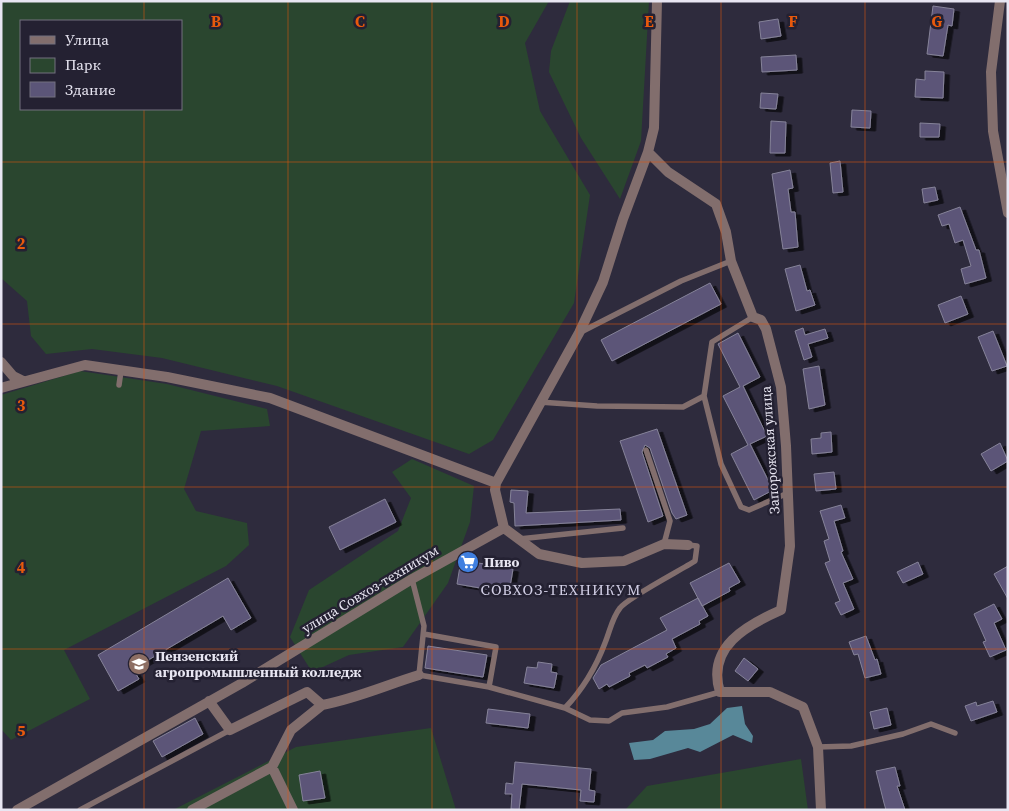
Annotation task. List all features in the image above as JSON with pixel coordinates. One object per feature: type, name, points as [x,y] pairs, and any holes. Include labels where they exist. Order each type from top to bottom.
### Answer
[{"type":"street","points":[[657,1],[654,128],[648,152],[623,219],[603,282],[579,333],[539,402],[496,483],[495,490],[504,528],[539,554],[582,563],[624,561],[664,544],[688,545]]},
{"type":"street","points":[[1000,1],[992,72],[993,131],[1008,213]]},
{"type":"street","name":"Запорожская улица","points":[[648,152],[668,172],[716,204],[726,232],[731,261],[753,318],[761,320],[766,329],[781,387],[790,546],[781,610],[755,622],[732,638],[719,659],[716,679],[720,692]]},
{"type":"street","points":[[1,362],[13,376],[23,381]]},
{"type":"street","points":[[1,388],[85,364],[167,376],[270,398],[496,483]]},
{"type":"street","name":"улица Совхоз-техникум","points":[[17,810],[209,701],[412,579],[504,528]]},
{"type":"street","points":[[192,810],[272,766],[291,730],[322,705],[350,700],[388,684],[419,675]]},
{"type":"street","points":[[209,701],[230,730],[307,692],[322,705]]},
{"type":"street","points":[[720,692],[770,692],[803,707],[818,747],[821,810]]},
{"type":"street","points":[[272,766],[293,810]]},
{"type":"lane","points":[[579,333],[681,281],[731,261]]},
{"type":"lane","points":[[753,318],[712,342],[704,396],[721,464],[741,507],[749,510],[788,493]]},
{"type":"lane","points":[[119,385],[121,371],[124,370]]},
{"type":"lane","points":[[539,402],[596,406],[658,405],[683,407],[704,396]]},
{"type":"lane","points":[[646,450],[670,521],[664,544]]},
{"type":"lane","points":[[517,539],[624,528]]},
{"type":"lane","points":[[565,708],[581,691],[589,677],[621,606],[695,561],[697,546],[688,545]]},
{"type":"lane","points":[[412,579],[419,600],[424,634],[419,675],[489,687],[565,708],[590,720],[609,721],[622,713],[668,707],[720,692]]},
{"type":"lane","points":[[424,634],[496,647],[489,687]]},
{"type":"lane","points":[[818,747],[851,746],[903,734],[931,724],[955,733]]},
{"type":"lane","points":[[80,810],[230,730]]},
{"type":"green space","points":[[1,1],[549,1],[525,43],[540,111],[590,195],[574,303],[493,440],[469,454],[277,386],[162,358],[92,349],[46,354],[31,336],[27,301],[1,278]]},
{"type":"green space","points":[[570,1],[649,1],[641,141],[620,199],[581,138],[549,72],[551,51]]},
{"type":"green space","points":[[80,371],[167,384],[267,409],[270,426],[201,431],[184,489],[196,511],[247,523],[249,545],[226,566],[64,650],[90,699],[11,740],[1,729],[1,395]]},
{"type":"green space","points":[[412,459],[474,486],[470,522],[448,583],[403,647],[349,655],[312,672],[290,637],[309,590],[398,531],[411,498],[392,472]]},
{"type":"green space","points":[[431,728],[456,810],[173,810],[296,747]]},
{"type":"green space","points":[[801,759],[808,810],[625,810],[647,786]]},
{"type":"water","points":[[742,706],[745,724],[753,736],[752,743],[733,735],[700,752],[688,748],[650,759],[634,760],[629,743],[653,740],[665,731],[694,729],[710,724],[727,708]]},
{"type":"building","points":[[933,6],[954,9],[952,26],[948,25],[943,56],[927,54]]},
{"type":"building","points":[[778,19],[781,36],[761,39],[759,22]]},
{"type":"building","points":[[796,55],[797,70],[762,72],[761,57]]},
{"type":"building","points":[[925,71],[944,72],[943,98],[915,97],[916,79],[925,80]]},
{"type":"building","points":[[761,93],[778,94],[776,109],[760,108]]},
{"type":"building","points":[[852,110],[871,111],[870,128],[851,127]]},
{"type":"building","points":[[771,121],[786,122],[785,153],[770,153]]},
{"type":"building","points":[[920,123],[940,124],[939,137],[920,137]]},
{"type":"building","points":[[840,161],[843,192],[833,193],[830,163]]},
{"type":"building","points":[[790,170],[793,188],[788,189],[791,212],[795,212],[798,247],[783,249],[772,174]]},
{"type":"building","points":[[935,187],[938,200],[924,203],[922,189]]},
{"type":"building","points":[[960,207],[976,250],[979,250],[986,278],[965,284],[961,269],[971,266],[963,240],[955,243],[949,224],[942,226],[938,215]]},
{"type":"building","points":[[800,265],[807,291],[810,290],[815,305],[796,311],[785,269]]},
{"type":"building","points":[[710,283],[721,304],[612,361],[601,340]]},
{"type":"building","points":[[961,296],[968,314],[945,323],[938,305]]},
{"type":"building","points":[[803,328],[805,335],[825,329],[828,338],[808,344],[812,357],[804,360],[795,331]]},
{"type":"building","points":[[993,331],[1007,366],[992,371],[978,337]]},
{"type":"building","points":[[738,333],[760,377],[743,386],[767,436],[750,444],[773,490],[754,500],[731,454],[748,445],[723,396],[740,387],[718,344]]},
{"type":"building","points":[[819,366],[825,405],[809,409],[803,369]]},
{"type":"building","points":[[657,429],[687,515],[676,519],[672,513],[650,448],[645,445],[642,452],[663,516],[648,522],[620,441]]},
{"type":"building","points":[[831,432],[832,452],[812,454],[811,439],[821,438],[821,433]]},
{"type":"building","points":[[1000,443],[1008,461],[991,471],[981,454]]},
{"type":"building","points":[[834,472],[836,489],[816,491],[814,474]]},
{"type":"building","points":[[511,490],[528,491],[526,513],[620,509],[621,520],[515,526],[514,503],[510,502]]},
{"type":"building","points":[[385,499],[396,522],[340,550],[329,527]]},
{"type":"building","points":[[841,505],[845,518],[834,521],[843,551],[841,552],[853,579],[843,583],[854,609],[841,615],[835,603],[840,601],[825,563],[830,561],[824,541],[829,539],[820,511]]},
{"type":"building","points":[[461,560],[513,569],[509,593],[457,584]]},
{"type":"building","points":[[918,562],[923,574],[903,583],[897,572]]},
{"type":"building","points":[[729,563],[740,582],[729,588],[730,591],[702,606],[690,583]]},
{"type":"building","points":[[1008,566],[1008,599],[994,574]]},
{"type":"building","points":[[228,578],[251,618],[231,630],[223,616],[133,669],[139,679],[118,691],[98,655]]},
{"type":"building","points":[[698,598],[708,616],[699,621],[700,624],[672,639],[676,648],[666,654],[668,657],[647,668],[645,665],[629,673],[630,676],[609,687],[607,684],[599,689],[593,678],[601,665],[667,630],[660,618]]},
{"type":"building","points":[[994,604],[1002,619],[994,623],[1006,650],[990,657],[983,642],[986,641],[974,614]]},
{"type":"building","points":[[866,636],[875,660],[877,659],[881,674],[865,678],[858,654],[854,655],[849,642]]},
{"type":"building","points":[[428,646],[487,655],[483,677],[425,668]]},
{"type":"building","points":[[744,658],[758,669],[748,681],[735,671]]},
{"type":"building","points":[[538,662],[552,664],[551,672],[557,673],[554,688],[524,683],[527,667],[537,668]]},
{"type":"building","points":[[993,701],[997,712],[971,721],[965,706],[976,702],[977,706]]},
{"type":"building","points":[[887,708],[891,725],[874,729],[870,712]]},
{"type":"building","points":[[488,709],[530,714],[528,728],[486,723]]},
{"type":"building","points":[[195,718],[203,734],[162,757],[153,741]]},
{"type":"building","points":[[515,762],[591,769],[589,790],[595,791],[594,802],[580,801],[581,790],[522,784],[519,810],[511,809],[512,794],[505,794],[506,783],[513,784]]},
{"type":"building","points":[[895,767],[900,786],[897,786],[905,810],[886,810],[876,771]]},
{"type":"building","points":[[320,771],[325,798],[303,801],[299,775]]},
{"type":"place","name":"Пиво","points":[[468,562]]},
{"type":"place","name":"Пензенский агропромышленный колледж","points":[[139,664]]},
{"type":"district","name":"СОВХОЗ-ТЕХНИКУМ","points":[[561,589]]}]
